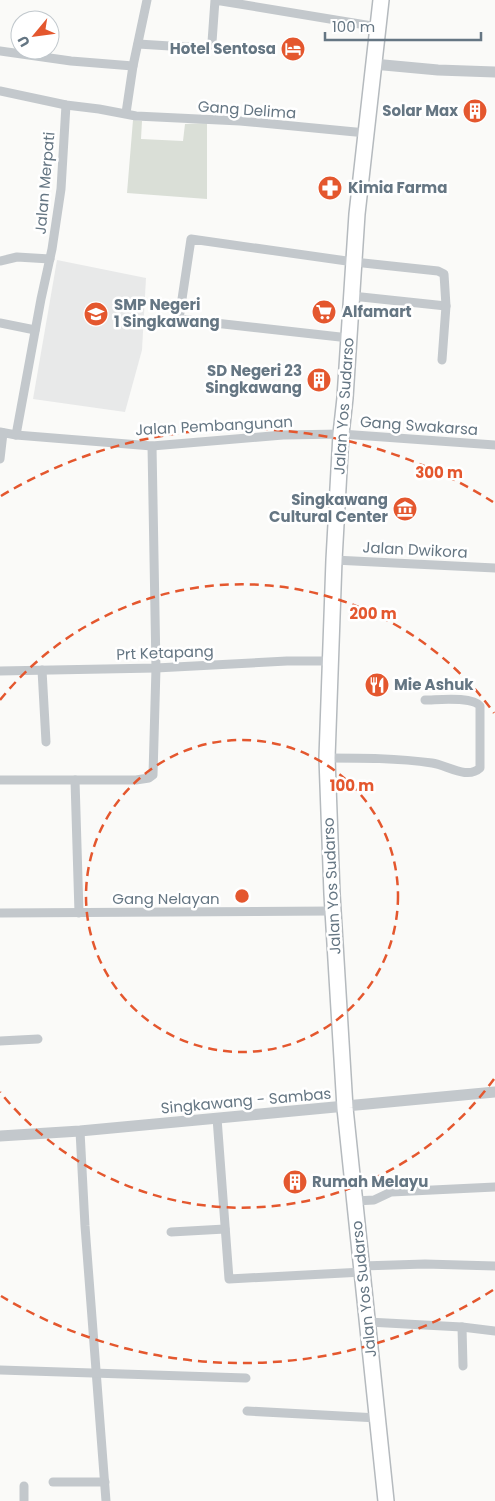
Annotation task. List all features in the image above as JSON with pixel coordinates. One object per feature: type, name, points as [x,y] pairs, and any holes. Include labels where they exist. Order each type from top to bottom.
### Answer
[{"type":"main road","name":"Jalan Yos Sudarso","points":[[381,0],[357,214],[341,434],[334,560],[327,758],[328,819],[345,1108],[386,1501]]},
{"type":"street","points":[[0,91],[66,105],[126,113],[133,66],[147,0]]},
{"type":"street","points":[[138,44],[202,48],[209,46],[212,42],[215,0],[378,27]]},
{"type":"street","points":[[0,51],[70,61],[133,66]]},
{"type":"street","points":[[373,64],[438,70],[495,72]]},
{"type":"street","name":"Jalan Merpati","points":[[16,435],[50,260],[61,190],[66,105]]},
{"type":"street","name":"Gang Delima","points":[[126,113],[136,116],[240,121],[366,133]]},
{"type":"street","points":[[349,338],[179,319],[191,240],[354,262],[438,271],[444,274],[446,306],[442,360]]},
{"type":"street","points":[[0,261],[17,257],[50,260]]},
{"type":"street","points":[[352,296],[446,306]]},
{"type":"street","points":[[0,323],[35,330]]},
{"type":"street","points":[[0,459],[2,433]]},
{"type":"street","name":"Jalan Pembangunan","points":[[2,433],[152,446],[283,435],[341,434]]},
{"type":"street","name":"Gang Swakarsa","points":[[341,434],[495,445]]},
{"type":"street","points":[[0,780],[136,780],[153,776],[156,668],[152,446]]},
{"type":"street","name":"Jalan Dwikora","points":[[334,560],[495,568]]},
{"type":"street","name":"Prt Ketapang","points":[[0,671],[156,668],[287,661],[330,661]]},
{"type":"street","points":[[42,670],[46,742]]},
{"type":"street","points":[[327,758],[396,759],[437,764],[457,771],[477,771],[480,768],[480,706],[478,703],[460,700],[425,700]]},
{"type":"street","points":[[75,780],[79,913]]},
{"type":"street","name":"Gang Nelayan","points":[[0,913],[333,911]]},
{"type":"street","points":[[0,1041],[38,1039]]},
{"type":"street","name":"Singkawang - Sambas","points":[[0,1136],[345,1108],[495,1092]]},
{"type":"street","points":[[217,1118],[228,1279],[425,1264],[495,1266]]},
{"type":"street","points":[[80,1131],[85,1226],[106,1501]]},
{"type":"street","points":[[355,1201],[374,1200],[391,1192],[495,1187]]},
{"type":"street","points":[[171,1232],[225,1229]]},
{"type":"street","points":[[368,1322],[462,1327],[495,1331]]},
{"type":"street","points":[[462,1327],[463,1366]]},
{"type":"street","points":[[0,1370],[246,1378]]},
{"type":"street","points":[[247,1411],[378,1418]]},
{"type":"street","points":[[53,1482],[105,1482]]},
{"type":"street","points":[[24,1486],[24,1501]]},
{"type":"shaded area","points":[[133,120],[142,121],[141,139],[183,141],[185,124],[207,123],[207,199],[127,193]]},
{"type":"shaded area","name":"SMP Negeri 1 Singkawang","points":[[57,260],[146,278],[142,350],[125,412],[33,399]]},
{"type":"place","name":"Hotel Sentosa","points":[[293,49]]},
{"type":"place","name":"Solar Max","points":[[475,111]]},
{"type":"place","name":"Kimia Farma","points":[[330,188]]},
{"type":"place","name":"Alfamart","points":[[324,312]]},
{"type":"place","name":"SMP Negeri 1 Singkawang","points":[[96,314]]},
{"type":"place","name":"SD Negeri 23 Singkawang","points":[[319,380]]},
{"type":"place","name":"Singkawang Cultural Center","points":[[405,509]]},
{"type":"place","name":"Mie Ashuk","points":[[377,685]]},
{"type":"place","name":"Rumah Melayu","points":[[295,1182]]}]
